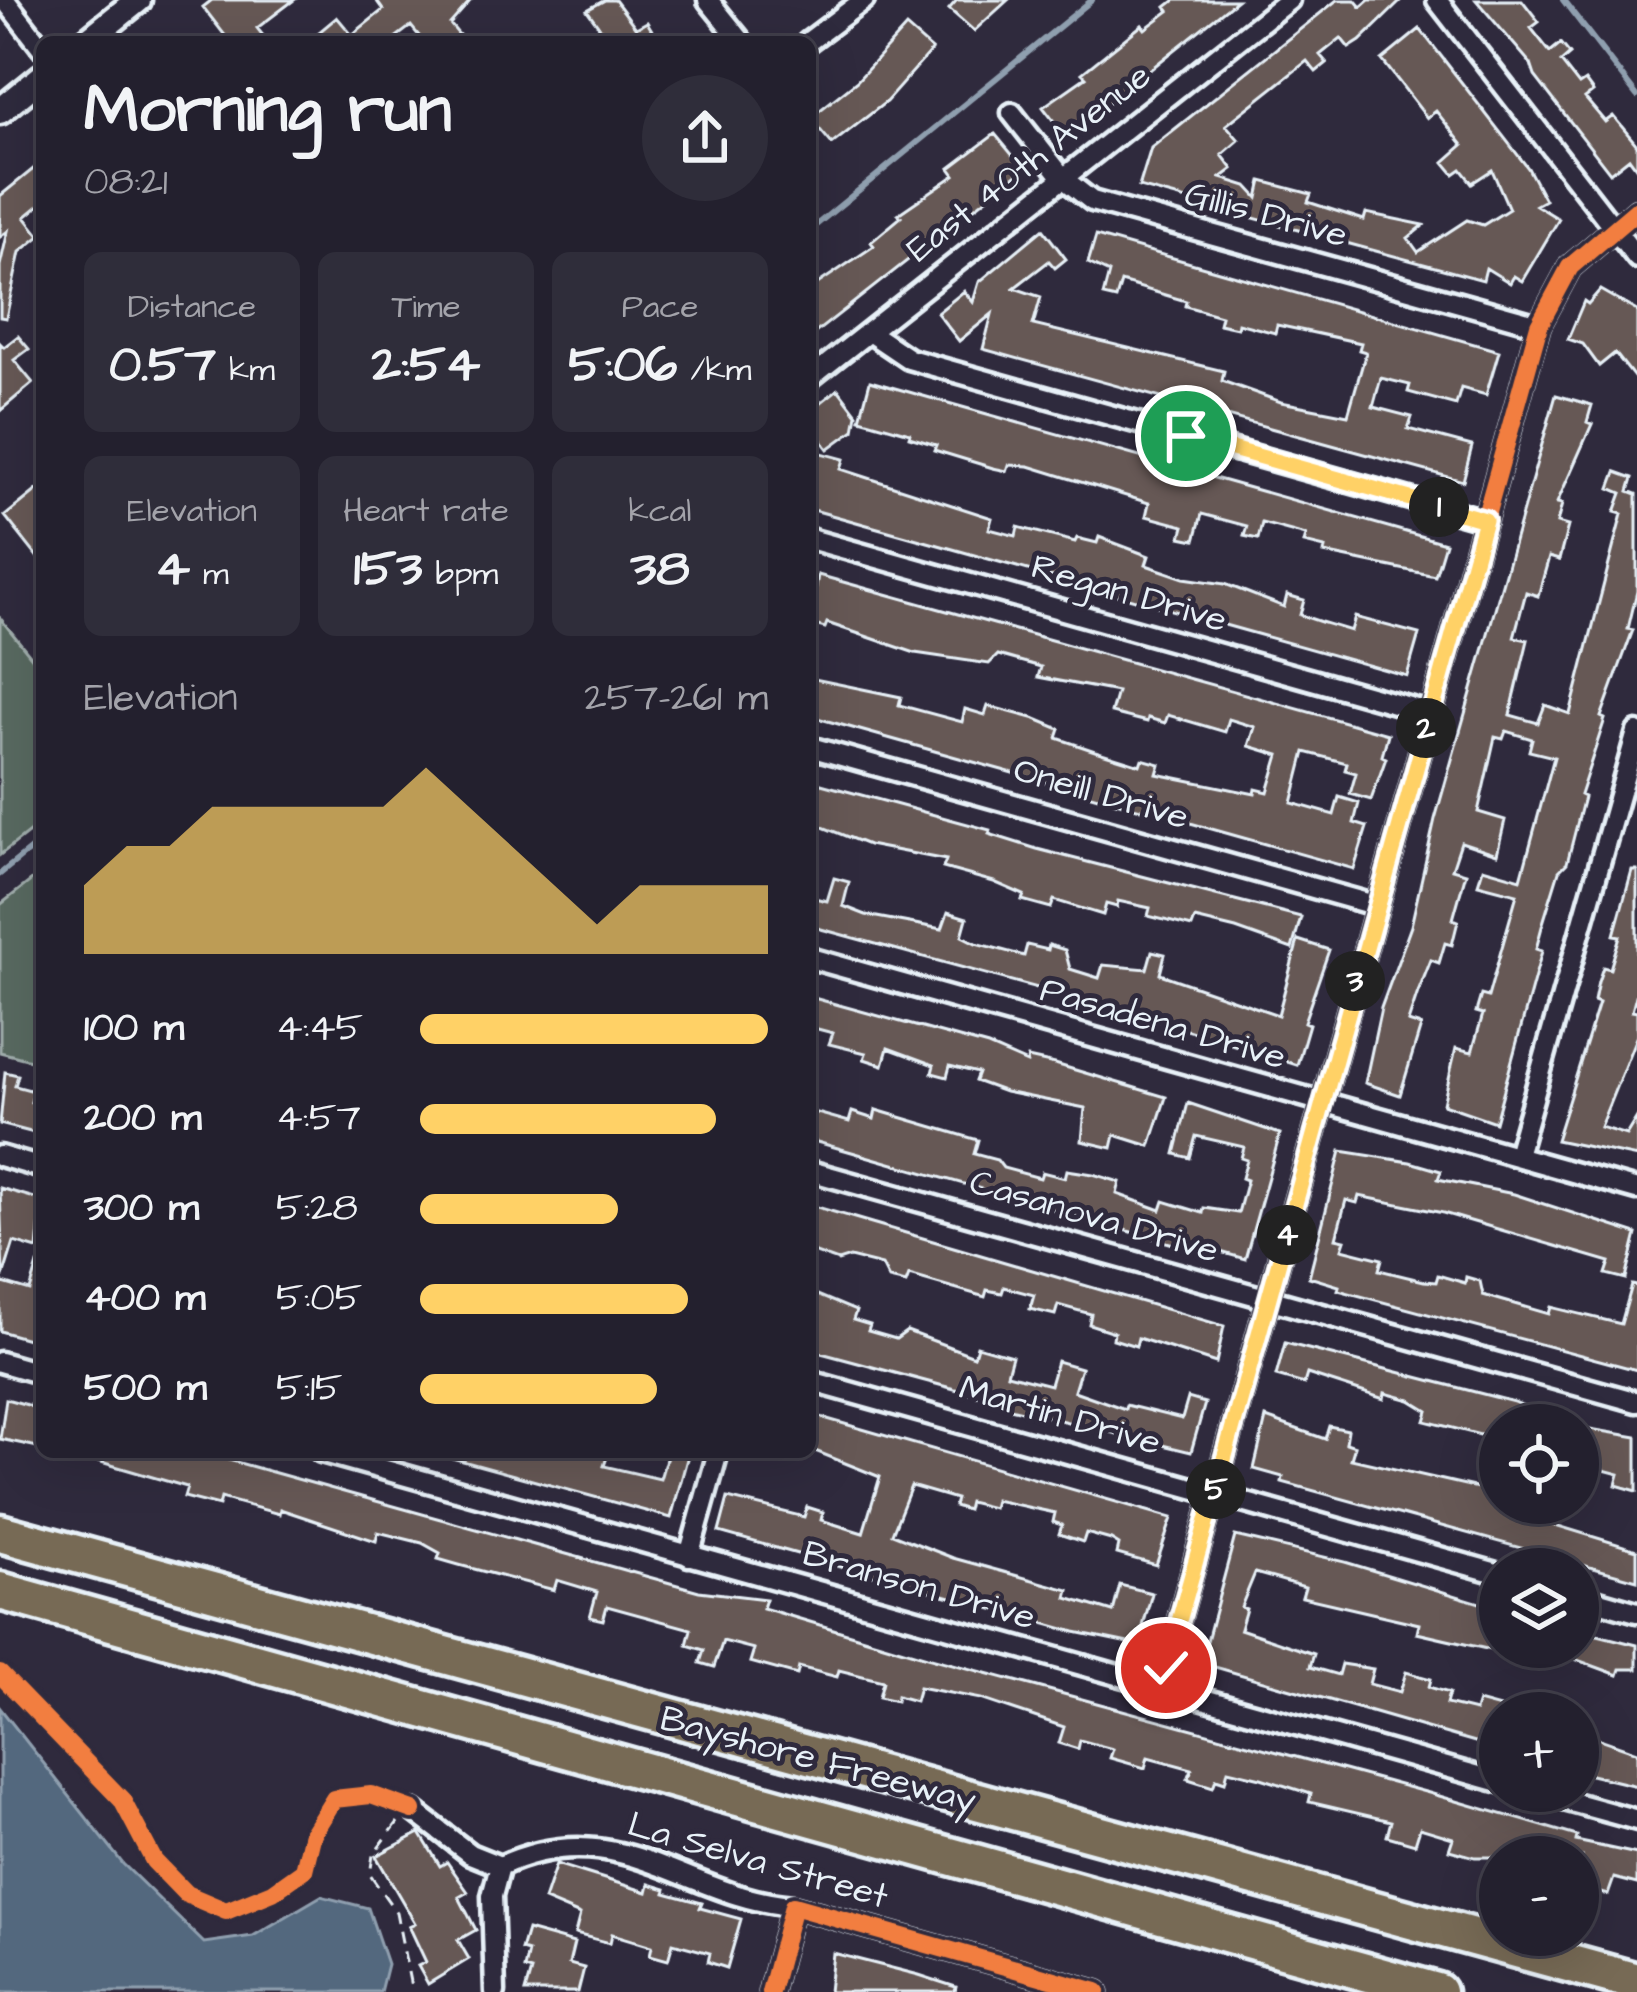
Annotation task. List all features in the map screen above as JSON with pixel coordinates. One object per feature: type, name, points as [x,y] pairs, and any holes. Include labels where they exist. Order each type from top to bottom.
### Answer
[{"type":"highway","name":"Bayshore Freeway","points":[[0,1533],[1637,1982]]},
{"type":"highway","name":"Bayshore Freeway","points":[[0,1591],[1437,1992]]},
{"type":"street","points":[[5,0],[36,40]]},
{"type":"street","points":[[93,36],[138,0]]},
{"type":"street","points":[[708,0],[737,36]]},
{"type":"street","points":[[816,36],[864,0]]},
{"type":"street","name":"East 40th Avenue","points":[[816,373],[1289,0]]},
{"type":"street","points":[[1437,0],[1637,258]]},
{"type":"street","points":[[0,111],[36,82]]},
{"type":"street","name":"Gillis Drive","points":[[1012,113],[1064,179],[1092,201],[1539,325]]},
{"type":"street","points":[[1160,1688],[1539,325],[1570,267],[1637,210]]},
{"type":"street","points":[[869,332],[909,359],[1485,520]]},
{"type":"street","name":"Regan Drive","points":[[816,541],[1430,713]]},
{"type":"street","points":[[1517,1155],[1637,732]]},
{"type":"street","name":"Oneill Drive","points":[[816,749],[1374,905]]},
{"type":"street","name":"Pasadena Drive","points":[[816,960],[1637,1190]]},
{"type":"street","points":[[0,1156],[36,1166]]},
{"type":"street","name":"Casanova Drive","points":[[816,1173],[1637,1402]]},
{"type":"street","points":[[0,1362],[36,1372]]},
{"type":"street","name":"Martin Drive","points":[[816,1383],[1479,1568]]},
{"type":"street","name":"Branson Drive","points":[[342,1458],[1479,1776]]},
{"type":"street","points":[[689,1556],[716,1458]]},
{"type":"street","points":[[1599,1601],[1637,1612]]},
{"type":"street","points":[[413,1810],[470,1854],[500,1866],[492,1896],[495,1992]]},
{"type":"street","points":[[1599,1810],[1637,1820]]},
{"type":"street","name":"La Selva Street","points":[[500,1866],[537,1849],[609,1850],[668,1865],[764,1903],[793,1906],[1097,1992]]},
{"type":"street","points":[[770,1992],[793,1906]]},
{"type":"path","points":[[392,1802],[413,1810]]},
{"type":"path","points":[[412,1992],[408,1951],[396,1912],[370,1875],[373,1856],[389,1828],[413,1810]]},
{"type":"green space","points":[[0,618],[36,663],[36,827],[0,855]]},
{"type":"green space","points":[[36,877],[36,1061],[0,1052],[0,905]]},
{"type":"water","points":[[0,1708],[123,1864],[204,1943],[253,1936],[321,1896],[368,1908],[387,1964],[380,1992],[0,1992]]},
{"type":"building","points":[[212,0],[294,0],[257,28],[263,36],[225,36],[203,7]]},
{"type":"building","points":[[376,0],[471,0],[450,24],[460,36],[419,36],[411,26],[398,36],[314,36],[337,17],[352,35],[383,10]]},
{"type":"building","points":[[615,0],[636,28],[647,22],[655,36],[606,36],[587,10]]},
{"type":"building","points":[[957,0],[1008,0],[974,31],[949,9]]},
{"type":"building","points":[[1175,0],[1237,0],[1066,137],[1043,107],[1086,77],[1082,73],[1142,25],[1145,29],[1169,11],[1166,7]]},
{"type":"building","points":[[1337,0],[1355,0],[1361,7],[1369,0],[1402,0],[1360,41],[1349,48],[1341,38],[1320,55],[1327,63],[1316,72],[1307,61],[1226,125],[1239,140],[1222,155],[1233,169],[1221,178],[1247,186],[1258,198],[1262,181],[1311,194],[1308,202],[1364,220],[1366,213],[1424,225],[1408,238],[1418,252],[1467,220],[1483,225],[1509,209],[1492,170],[1472,183],[1461,169],[1454,174],[1444,162],[1463,145],[1436,111],[1427,118],[1382,60],[1420,29],[1528,168],[1545,200],[1536,205],[1559,219],[1522,281],[1514,276],[1510,283],[1486,268],[1483,280],[1139,187],[1151,148]]},
{"type":"building","points":[[1476,0],[1522,0],[1539,22],[1531,28],[1550,52],[1561,43],[1570,54],[1561,62],[1579,85],[1585,81],[1593,92],[1585,98],[1605,122],[1613,116],[1637,145],[1637,169],[1629,158],[1610,173],[1535,76],[1531,64]]},
{"type":"building","points":[[906,27],[932,50],[886,102],[832,144],[816,125],[816,113],[857,81]]},
{"type":"building","points":[[995,134],[1024,169],[816,332],[816,285],[874,246],[871,242],[901,217],[898,214],[955,175],[950,168]]},
{"type":"building","points":[[36,167],[36,208],[25,217],[36,231],[36,239],[20,252],[6,318],[0,317],[0,266],[8,231],[0,237],[0,196]]},
{"type":"building","points":[[1043,229],[1066,259],[1055,268],[1049,261],[1014,288],[1041,297],[1033,325],[1224,371],[1222,381],[1281,402],[1348,415],[1366,352],[1359,350],[1361,343],[1277,325],[1275,333],[1238,323],[1237,328],[1219,324],[1221,316],[1185,306],[1186,301],[1121,282],[1116,299],[1103,296],[1109,273],[1088,263],[1096,236],[1499,351],[1486,395],[1461,388],[1456,405],[1408,392],[1410,385],[1381,378],[1373,407],[1412,417],[1408,429],[1472,446],[1463,481],[983,349],[992,314],[959,341],[937,313],[964,291],[973,302],[979,282]]},
{"type":"building","points":[[1600,290],[1637,311],[1637,381],[1615,353],[1599,366],[1583,344],[1568,339],[1584,301],[1588,304]]},
{"type":"building","points":[[18,336],[29,349],[14,360],[33,383],[0,411],[0,343],[4,347]]},
{"type":"building","points":[[870,381],[1445,543],[1435,576],[1324,553],[1325,548],[1304,543],[1306,535],[1262,523],[1258,539],[1244,536],[1247,526],[1202,514],[1195,540],[1181,537],[1184,526],[1146,516],[1149,503],[1029,466],[1009,465],[1007,471],[993,468],[934,450],[936,445],[909,437],[910,433],[860,419]]},
{"type":"building","points":[[838,389],[857,414],[854,430],[828,449],[816,433],[816,406]]},
{"type":"building","points":[[1556,395],[1592,405],[1587,422],[1592,424],[1557,503],[1562,504],[1557,523],[1568,526],[1559,560],[1549,557],[1538,596],[1526,592],[1514,637],[1528,640],[1510,715],[1538,723],[1545,705],[1570,714],[1622,514],[1615,512],[1622,493],[1610,488],[1616,472],[1633,478],[1629,491],[1637,494],[1637,591],[1628,629],[1633,630],[1601,717],[1605,719],[1580,795],[1584,797],[1567,863],[1559,871],[1543,923],[1536,949],[1542,951],[1495,1122],[1443,1104],[1456,1048],[1472,1052],[1483,1014],[1476,1012],[1481,995],[1488,997],[1517,894],[1478,884],[1483,868],[1521,879],[1554,757],[1529,751],[1532,739],[1506,731],[1503,739],[1495,737],[1478,812],[1505,820],[1497,854],[1461,842],[1452,869],[1466,873],[1453,919],[1458,921],[1452,945],[1445,943],[1439,963],[1431,960],[1408,1022],[1421,1026],[1400,1095],[1365,1083],[1381,1008],[1411,926],[1435,819]]},
{"type":"building","points":[[816,452],[844,459],[841,469],[992,518],[989,529],[1016,536],[1018,527],[1075,542],[1077,538],[1097,543],[1099,537],[1149,556],[1146,565],[1184,578],[1225,584],[1284,607],[1287,595],[1304,600],[1300,615],[1321,622],[1351,631],[1355,617],[1419,634],[1407,676],[816,511]]},
{"type":"building","points":[[36,491],[36,555],[5,516]]},
{"type":"building","points":[[818,575],[1388,734],[1382,756],[1386,758],[1371,800],[1350,794],[1356,773],[1345,770],[1347,763],[1305,752],[1292,803],[1334,815],[1339,797],[1359,803],[1354,823],[1367,827],[1354,869],[816,718],[816,679],[901,697],[899,705],[962,722],[965,709],[985,715],[988,706],[1060,729],[1057,738],[1095,751],[1140,765],[1142,759],[1160,764],[1157,774],[1255,794],[1256,789],[1268,792],[1279,755],[1249,746],[1255,727],[1229,719],[1225,732],[1168,715],[1165,723],[1148,718],[1147,722],[1111,713],[1117,692],[1038,677],[1041,667],[998,655],[989,664],[915,653],[827,623],[825,628],[816,626]]},
{"type":"building","points":[[816,783],[990,830],[989,834],[1037,849],[1301,917],[1292,949],[1195,919],[1192,927],[1148,916],[1150,908],[1118,901],[1117,907],[1106,904],[1103,915],[1054,900],[1051,908],[1022,900],[1024,895],[994,882],[943,868],[946,860],[868,845],[816,824]]},
{"type":"building","points":[[1632,870],[1637,870],[1637,992],[1632,1011],[1637,1012],[1637,1035],[1600,1127],[1626,1135],[1637,1117],[1637,1157],[1556,1140],[1599,1003],[1594,1001],[1598,982],[1603,967],[1610,969],[1620,936],[1614,935]]},
{"type":"building","points":[[834,878],[849,882],[843,906],[866,915],[942,929],[948,912],[967,918],[962,936],[976,943],[1024,956],[1027,945],[1048,950],[1049,945],[1065,950],[1070,969],[1099,978],[1103,965],[1147,969],[1152,951],[1165,954],[1160,974],[1278,1015],[1298,940],[1329,950],[1304,1022],[1309,1024],[1297,1065],[1162,1022],[816,928],[816,898],[827,901]]},
{"type":"building","points":[[816,999],[988,1046],[1027,1063],[1028,1058],[1055,1064],[1166,1097],[1150,1146],[1115,1135],[1112,1148],[1082,1141],[1085,1108],[1005,1092],[975,1081],[978,1073],[950,1066],[947,1077],[932,1073],[934,1065],[888,1048],[883,1065],[864,1059],[866,1053],[829,1044],[833,1033],[816,1029]]},
{"type":"building","points":[[5,1072],[18,1075],[15,1086],[34,1091],[36,1133],[0,1124]]},
{"type":"building","points":[[1188,1103],[1280,1134],[1245,1259],[1206,1248],[1205,1253],[816,1142],[816,1113],[849,1122],[852,1112],[874,1119],[876,1110],[978,1140],[974,1154],[997,1160],[1003,1168],[1040,1178],[1042,1172],[1065,1178],[1067,1170],[1093,1174],[1120,1182],[1117,1194],[1161,1210],[1164,1201],[1203,1213],[1204,1208],[1238,1213],[1247,1180],[1242,1178],[1247,1160],[1241,1158],[1244,1147],[1196,1136],[1190,1158],[1175,1154]]},
{"type":"building","points":[[1341,1151],[1410,1162],[1441,1171],[1438,1179],[1514,1194],[1637,1234],[1626,1279],[1606,1274],[1610,1262],[1443,1213],[1359,1196],[1357,1203],[1346,1200],[1336,1238],[1345,1240],[1342,1249],[1382,1259],[1379,1270],[1436,1282],[1438,1275],[1465,1283],[1466,1277],[1480,1281],[1483,1295],[1549,1314],[1551,1307],[1621,1324],[1632,1285],[1637,1286],[1637,1370],[1338,1290],[1339,1286],[1309,1277]]},
{"type":"building","points":[[0,1188],[36,1198],[36,1249],[14,1242],[3,1277]]},
{"type":"building","points":[[816,1207],[1224,1326],[1216,1363],[1138,1338],[1136,1346],[1113,1339],[1114,1332],[1089,1324],[1091,1314],[1058,1305],[1055,1315],[1030,1309],[1034,1295],[1004,1287],[1002,1293],[987,1290],[985,1297],[909,1275],[906,1283],[889,1279],[882,1265],[850,1257],[838,1261],[816,1253]]},
{"type":"building","points":[[36,1271],[36,1341],[0,1331],[0,1282],[30,1291]]},
{"type":"building","points":[[816,1294],[856,1311],[853,1320],[870,1325],[868,1331],[896,1339],[907,1331],[974,1356],[977,1346],[1012,1356],[1007,1374],[1050,1385],[1057,1361],[1081,1368],[1074,1391],[1125,1409],[1126,1405],[1182,1419],[1188,1398],[1205,1403],[1191,1452],[1002,1406],[988,1398],[816,1352]]},
{"type":"building","points":[[1285,1343],[1519,1404],[1479,1404],[1479,1435],[1425,1421],[1428,1411],[1410,1400],[1385,1393],[1384,1399],[1307,1374],[1304,1384],[1276,1376]]},
{"type":"building","points":[[6,1399],[36,1407],[36,1447],[0,1439]]},
{"type":"building","points":[[816,1416],[1172,1518],[1156,1565],[1117,1554],[1119,1545],[1111,1540],[1086,1533],[1083,1542],[1059,1534],[1062,1525],[1053,1522],[1055,1513],[995,1500],[993,1508],[969,1502],[967,1510],[954,1506],[956,1499],[911,1486],[892,1534],[953,1558],[1069,1590],[1067,1598],[1113,1612],[1120,1585],[1152,1593],[1138,1645],[1075,1632],[719,1532],[728,1498],[804,1517],[807,1507],[823,1512],[821,1520],[863,1533],[880,1477],[816,1451]]},
{"type":"building","points":[[1266,1418],[1325,1439],[1329,1426],[1348,1430],[1346,1443],[1355,1446],[1351,1459],[1479,1488],[1479,1524],[1552,1524],[1637,1550],[1637,1580],[1599,1570],[1599,1548],[1521,1548],[1282,1482],[1283,1477],[1254,1469]]},
{"type":"building","points":[[1599,1431],[1637,1437],[1637,1491],[1616,1485],[1619,1474],[1599,1469]]},
{"type":"building","points":[[87,1458],[222,1458],[699,1591],[766,1599],[763,1608],[927,1657],[1577,1836],[1479,1836],[1479,1857],[1449,1850],[1453,1838],[1420,1828],[1415,1844],[1387,1836],[1391,1821],[1309,1802],[1311,1794],[1261,1778],[1228,1770],[1225,1782],[1216,1779],[1213,1787],[1188,1779],[1192,1769],[1148,1757],[1145,1768],[1110,1758],[1113,1749],[1080,1740],[1078,1749],[1059,1743],[1064,1727],[981,1699],[919,1687],[915,1701],[897,1696],[896,1701],[879,1697],[883,1681],[839,1670],[837,1677],[799,1667],[797,1675],[750,1662],[754,1649],[723,1641],[714,1667],[700,1663],[704,1650],[687,1645],[691,1629],[607,1606],[603,1620],[590,1617],[597,1592],[557,1580],[554,1590],[438,1559],[440,1553],[422,1543],[378,1532],[376,1541],[280,1509],[279,1514],[221,1498],[219,1506],[184,1497],[187,1487]]},
{"type":"building","points":[[452,1458],[607,1458],[604,1466],[660,1479],[666,1458],[687,1458],[671,1518]]},
{"type":"building","points":[[1235,1536],[1345,1562],[1479,1603],[1479,1647],[1417,1633],[1419,1624],[1302,1597],[1305,1587],[1255,1573],[1241,1607],[1246,1609],[1240,1629],[1314,1654],[1310,1667],[1338,1675],[1341,1664],[1373,1669],[1369,1684],[1400,1692],[1406,1672],[1431,1679],[1429,1687],[1449,1693],[1446,1704],[1475,1711],[1479,1702],[1479,1743],[1201,1663]]},
{"type":"building","points":[[1599,1635],[1637,1645],[1637,1669],[1620,1669],[1618,1675],[1599,1668]]},
{"type":"building","points":[[1599,1739],[1637,1752],[1637,1786],[1599,1777]]},
{"type":"building","points":[[420,1833],[440,1866],[447,1862],[468,1892],[459,1897],[476,1930],[458,1940],[469,1959],[428,1984],[418,1966],[426,1962],[409,1926],[415,1923],[376,1856]]},
{"type":"building","points":[[1599,1846],[1637,1854],[1637,1884],[1614,1878],[1608,1895],[1599,1893]]},
{"type":"building","points":[[556,1864],[647,1892],[649,1884],[666,1889],[665,1893],[702,1903],[700,1908],[741,1919],[727,1968],[708,1962],[710,1953],[673,1943],[668,1960],[650,1955],[652,1946],[612,1934],[610,1943],[575,1934],[580,1915],[544,1900]]},
{"type":"building","points":[[527,1930],[574,1943],[569,1964],[584,1968],[578,1992],[525,1992],[531,1971],[524,1969],[528,1952],[521,1950]]},
{"type":"building","points":[[833,1953],[919,1975],[956,1987],[955,1992],[829,1992]]},
{"type":"waterway","points":[[816,225],[1092,0]]},
{"type":"waterway","points":[[1563,0],[1637,96]]},
{"type":"waterway","points":[[0,874],[36,845]]},
{"type":"cycle path","points":[[1160,1688],[1539,325],[1570,267],[1637,210]]},
{"type":"cycle path","points":[[0,1674],[122,1800],[154,1861],[186,1894],[226,1911],[273,1892],[304,1870],[313,1833],[334,1799],[371,1795],[413,1810]]},
{"type":"cycle path","points":[[770,1992],[793,1906],[1097,1992]]},
{"type":"route","points":[[1166,1668],[1374,905],[1485,520],[1186,436]]}]
